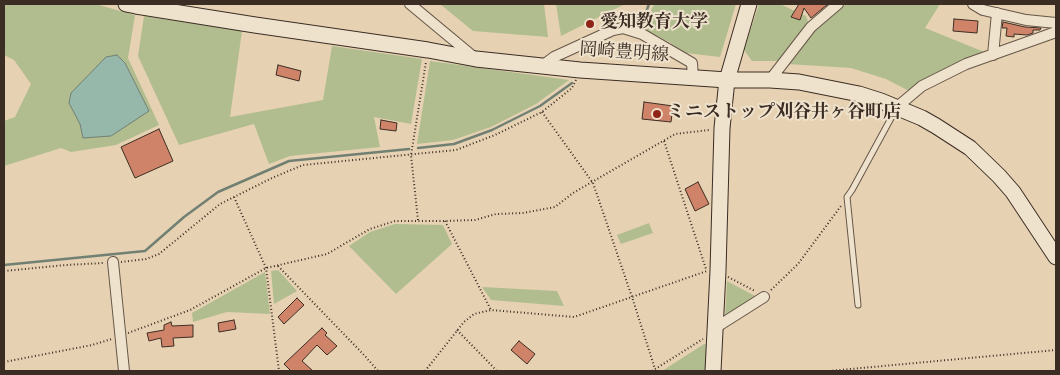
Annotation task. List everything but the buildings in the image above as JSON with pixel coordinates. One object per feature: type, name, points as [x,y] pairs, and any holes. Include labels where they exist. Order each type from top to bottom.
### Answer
[{"type":"main road","name":"岡崎豊明線","points":[[126,4],[476,59],[580,70],[727,80],[799,82],[859,94],[922,118],[970,148],[1013,192],[1056,257]]},
{"type":"main road","points":[[713,371],[715,332],[712,271],[722,128],[727,80],[749,4]]},
{"type":"street","points":[[410,4],[476,59]]},
{"type":"street","points":[[770,80],[811,27],[838,4]]},
{"type":"street","points":[[973,4],[983,10],[1026,20],[1056,23]]},
{"type":"street","points":[[993,54],[997,13]]},
{"type":"street","points":[[542,66],[554,57],[613,30],[623,28],[642,34],[692,64],[693,78]]},
{"type":"street","points":[[898,108],[922,86],[966,64],[1056,32]]},
{"type":"street","points":[[113,262],[124,371]]},
{"type":"street","points":[[715,332],[764,297]]},
{"type":"lane","points":[[858,305],[847,198],[898,108]]},
{"type":"path","points":[[418,220],[412,155],[428,50]]},
{"type":"path","points":[[4,271],[146,259],[159,254],[220,204],[303,165],[456,150],[495,135],[542,112],[572,88],[580,70]]},
{"type":"path","points":[[542,112],[593,183],[655,369]]},
{"type":"path","points":[[4,362],[92,345],[120,336],[190,310],[266,268],[327,254],[370,229],[387,223],[418,220],[445,222],[475,220],[496,214],[523,213],[556,207],[573,193],[675,134],[722,128]]},
{"type":"path","points":[[664,141],[712,271],[764,297],[798,264],[847,198]]},
{"type":"path","points":[[234,196],[266,268],[279,371]]},
{"type":"path","points":[[445,222],[491,310]]},
{"type":"path","points":[[278,266],[378,371]]},
{"type":"path","points":[[425,371],[457,330],[474,314],[491,310],[574,317],[712,271]]},
{"type":"path","points":[[457,330],[497,371]]},
{"type":"path","points":[[652,371],[715,332]]},
{"type":"path","points":[[829,371],[1056,350]]},
{"type":"green space","points":[[4,4],[95,4],[135,15],[128,58],[159,125],[116,145],[71,152],[61,148],[4,166],[4,121],[15,117],[31,84],[14,60],[4,55]]},
{"type":"green space","points":[[440,4],[544,4],[548,37],[473,31]]},
{"type":"green space","points":[[556,4],[625,4],[561,36]]},
{"type":"green space","points":[[654,4],[736,4],[720,57],[677,52],[671,43],[644,29],[634,27],[648,17]]},
{"type":"green space","points":[[759,4],[780,4],[806,16],[809,24],[779,61],[752,61],[744,50]]},
{"type":"green space","points":[[846,4],[940,4],[925,28],[987,53],[909,91],[886,79],[851,68],[787,64],[815,29]]},
{"type":"green space","points":[[144,16],[242,31],[230,117],[323,100],[332,46],[422,59],[411,124],[374,117],[380,147],[290,156],[269,164],[254,124],[179,145],[138,56]]},
{"type":"green space","points":[[430,61],[569,80],[536,104],[491,127],[453,140],[417,144]]},
{"type":"green space","points":[[649,223],[653,233],[621,244],[617,235]]},
{"type":"green space","points":[[395,224],[443,225],[452,244],[396,294],[349,246],[370,232]]},
{"type":"green space","points":[[278,270],[297,291],[274,304],[271,271]]},
{"type":"green space","points":[[265,272],[270,314],[227,312],[193,322],[192,313]]},
{"type":"green space","points":[[727,281],[757,297],[725,318]]},
{"type":"green space","points":[[482,287],[557,291],[564,306],[491,300]]},
{"type":"green space","points":[[704,344],[709,345],[707,371],[662,371]]},
{"type":"shaded area","points":[[117,55],[125,63],[149,111],[111,136],[83,138],[80,124],[69,103],[71,93],[106,57]]},
{"type":"waterway","points":[[629,26],[645,15],[649,4]]},
{"type":"waterway","points":[[418,148],[454,144],[492,130],[540,106],[572,83]]},
{"type":"waterway","points":[[4,265],[145,251],[184,217],[218,192],[289,161],[409,149]]},
{"type":"place","name":"愛知教育大学","points":[[590,24]]},
{"type":"place","name":"ミニストップ刈谷井ヶ谷町店","points":[[657,114]]}]
